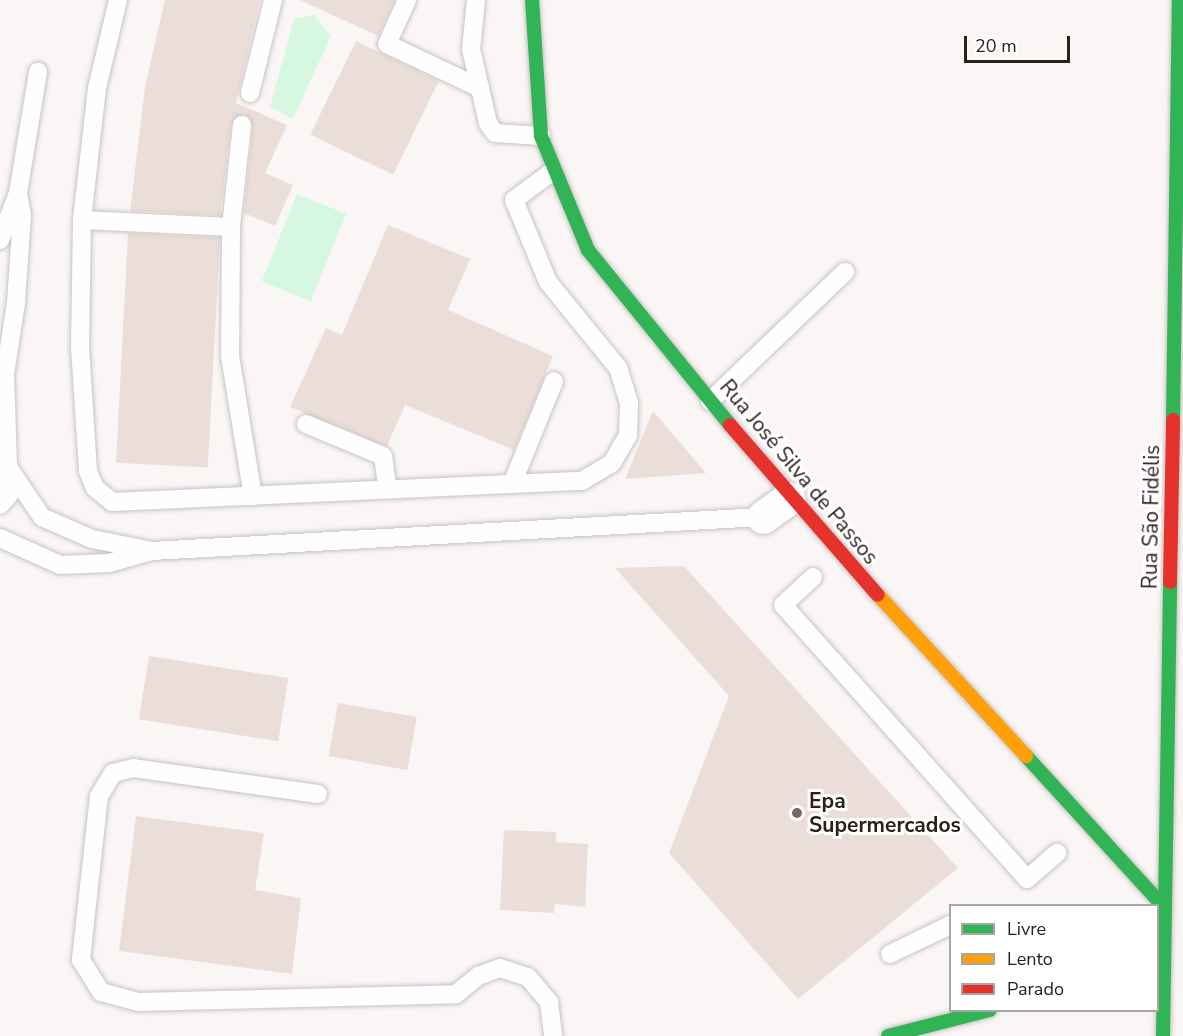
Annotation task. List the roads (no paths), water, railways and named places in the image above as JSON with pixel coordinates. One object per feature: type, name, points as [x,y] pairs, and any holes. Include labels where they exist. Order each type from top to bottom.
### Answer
[{"type":"street","name":"Rua José Silva de Passos","points":[[532,0],[541,136],[553,171],[588,250],[789,498],[1162,905]]},
{"type":"street","name":"Rua São Fidélis","points":[[1163,1036],[1160,968],[1181,214],[1179,0]]},
{"type":"street","points":[[763,517],[789,498]]},
{"type":"street","points":[[1160,968],[1183,968]]},
{"type":"street","points":[[888,1036],[986,1012]]},
{"type":"lane","points":[[118,0],[97,88],[82,220],[80,347],[88,471],[95,488],[112,502],[582,481],[612,463],[628,435],[629,403],[618,368],[548,282],[519,221],[514,200],[553,171]]},
{"type":"lane","points":[[250,93],[273,0]]},
{"type":"lane","points":[[407,0],[387,44],[480,88]]},
{"type":"lane","points":[[476,0],[471,49],[480,88],[495,133],[541,136]]},
{"type":"lane","points":[[0,240],[18,193],[38,72]]},
{"type":"lane","points":[[242,125],[231,227],[230,356],[253,496]]},
{"type":"lane","points":[[0,506],[9,495],[8,335],[22,215],[18,193]]},
{"type":"lane","points":[[82,220],[231,227]]},
{"type":"lane","points":[[710,401],[845,272]]},
{"type":"lane","points":[[0,317],[8,335]]},
{"type":"lane","points":[[512,484],[554,381]]},
{"type":"lane","points":[[306,424],[383,456],[388,490]]},
{"type":"lane","points":[[9,468],[42,517],[92,540],[152,551]]},
{"type":"lane","points":[[0,538],[60,565],[109,563],[152,551],[763,517]]},
{"type":"lane","points":[[813,577],[783,605],[790,614],[1027,879],[1057,853]]},
{"type":"lane","points":[[318,794],[134,768],[113,773],[99,796],[81,960],[101,992],[138,1002],[456,994],[478,975],[500,968],[528,977],[549,1002],[553,1036]]},
{"type":"lane","points":[[890,954],[949,926]]},
{"type":"place","name":"Epa Supermercados","points":[[797,813]]}]
